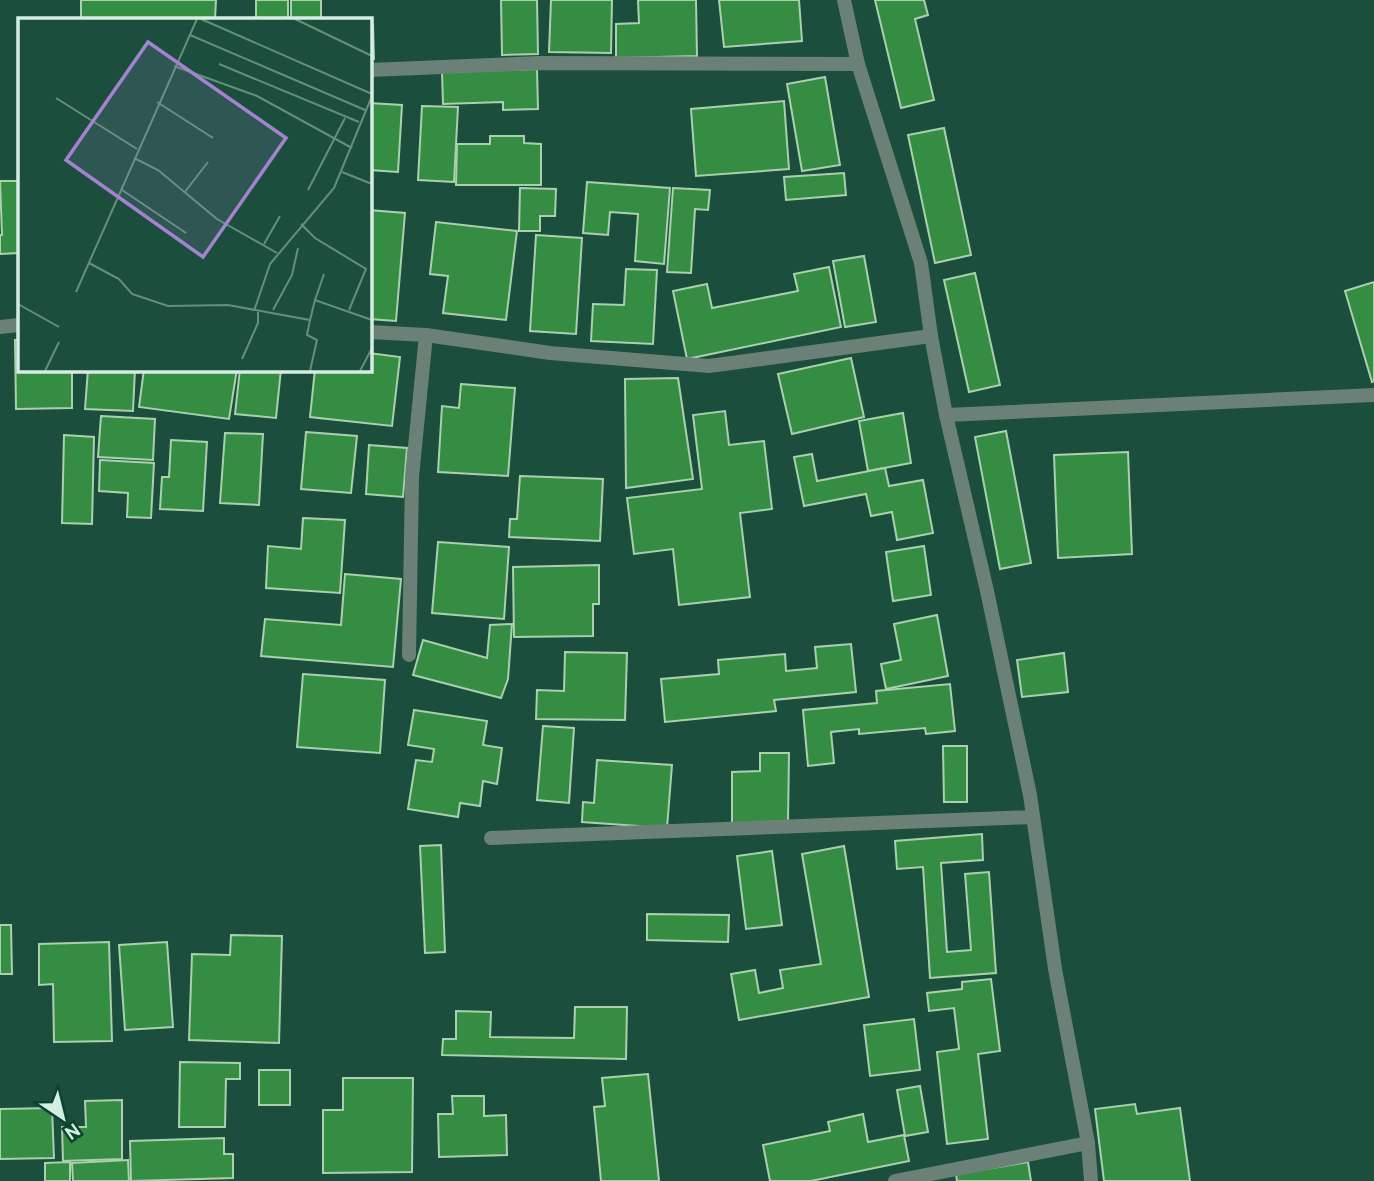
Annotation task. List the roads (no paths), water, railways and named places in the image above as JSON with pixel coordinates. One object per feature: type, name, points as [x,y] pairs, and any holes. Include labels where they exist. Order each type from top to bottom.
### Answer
[{"type":"street","points":[[844,0],[858,64],[921,263],[946,415],[988,591],[1033,817],[1055,969],[1088,1143],[1091,1181]]},
{"type":"street","points":[[371,70],[539,63],[858,64]]},
{"type":"street","points":[[0,327],[18,325]]},
{"type":"street","points":[[371,332],[426,335],[550,353],[709,366],[931,336]]},
{"type":"street","points":[[409,655],[412,477],[426,335]]},
{"type":"street","points":[[946,415],[1374,395]]},
{"type":"street","points":[[491,838],[1033,817]]},
{"type":"street","points":[[895,1181],[1088,1143]]}]
